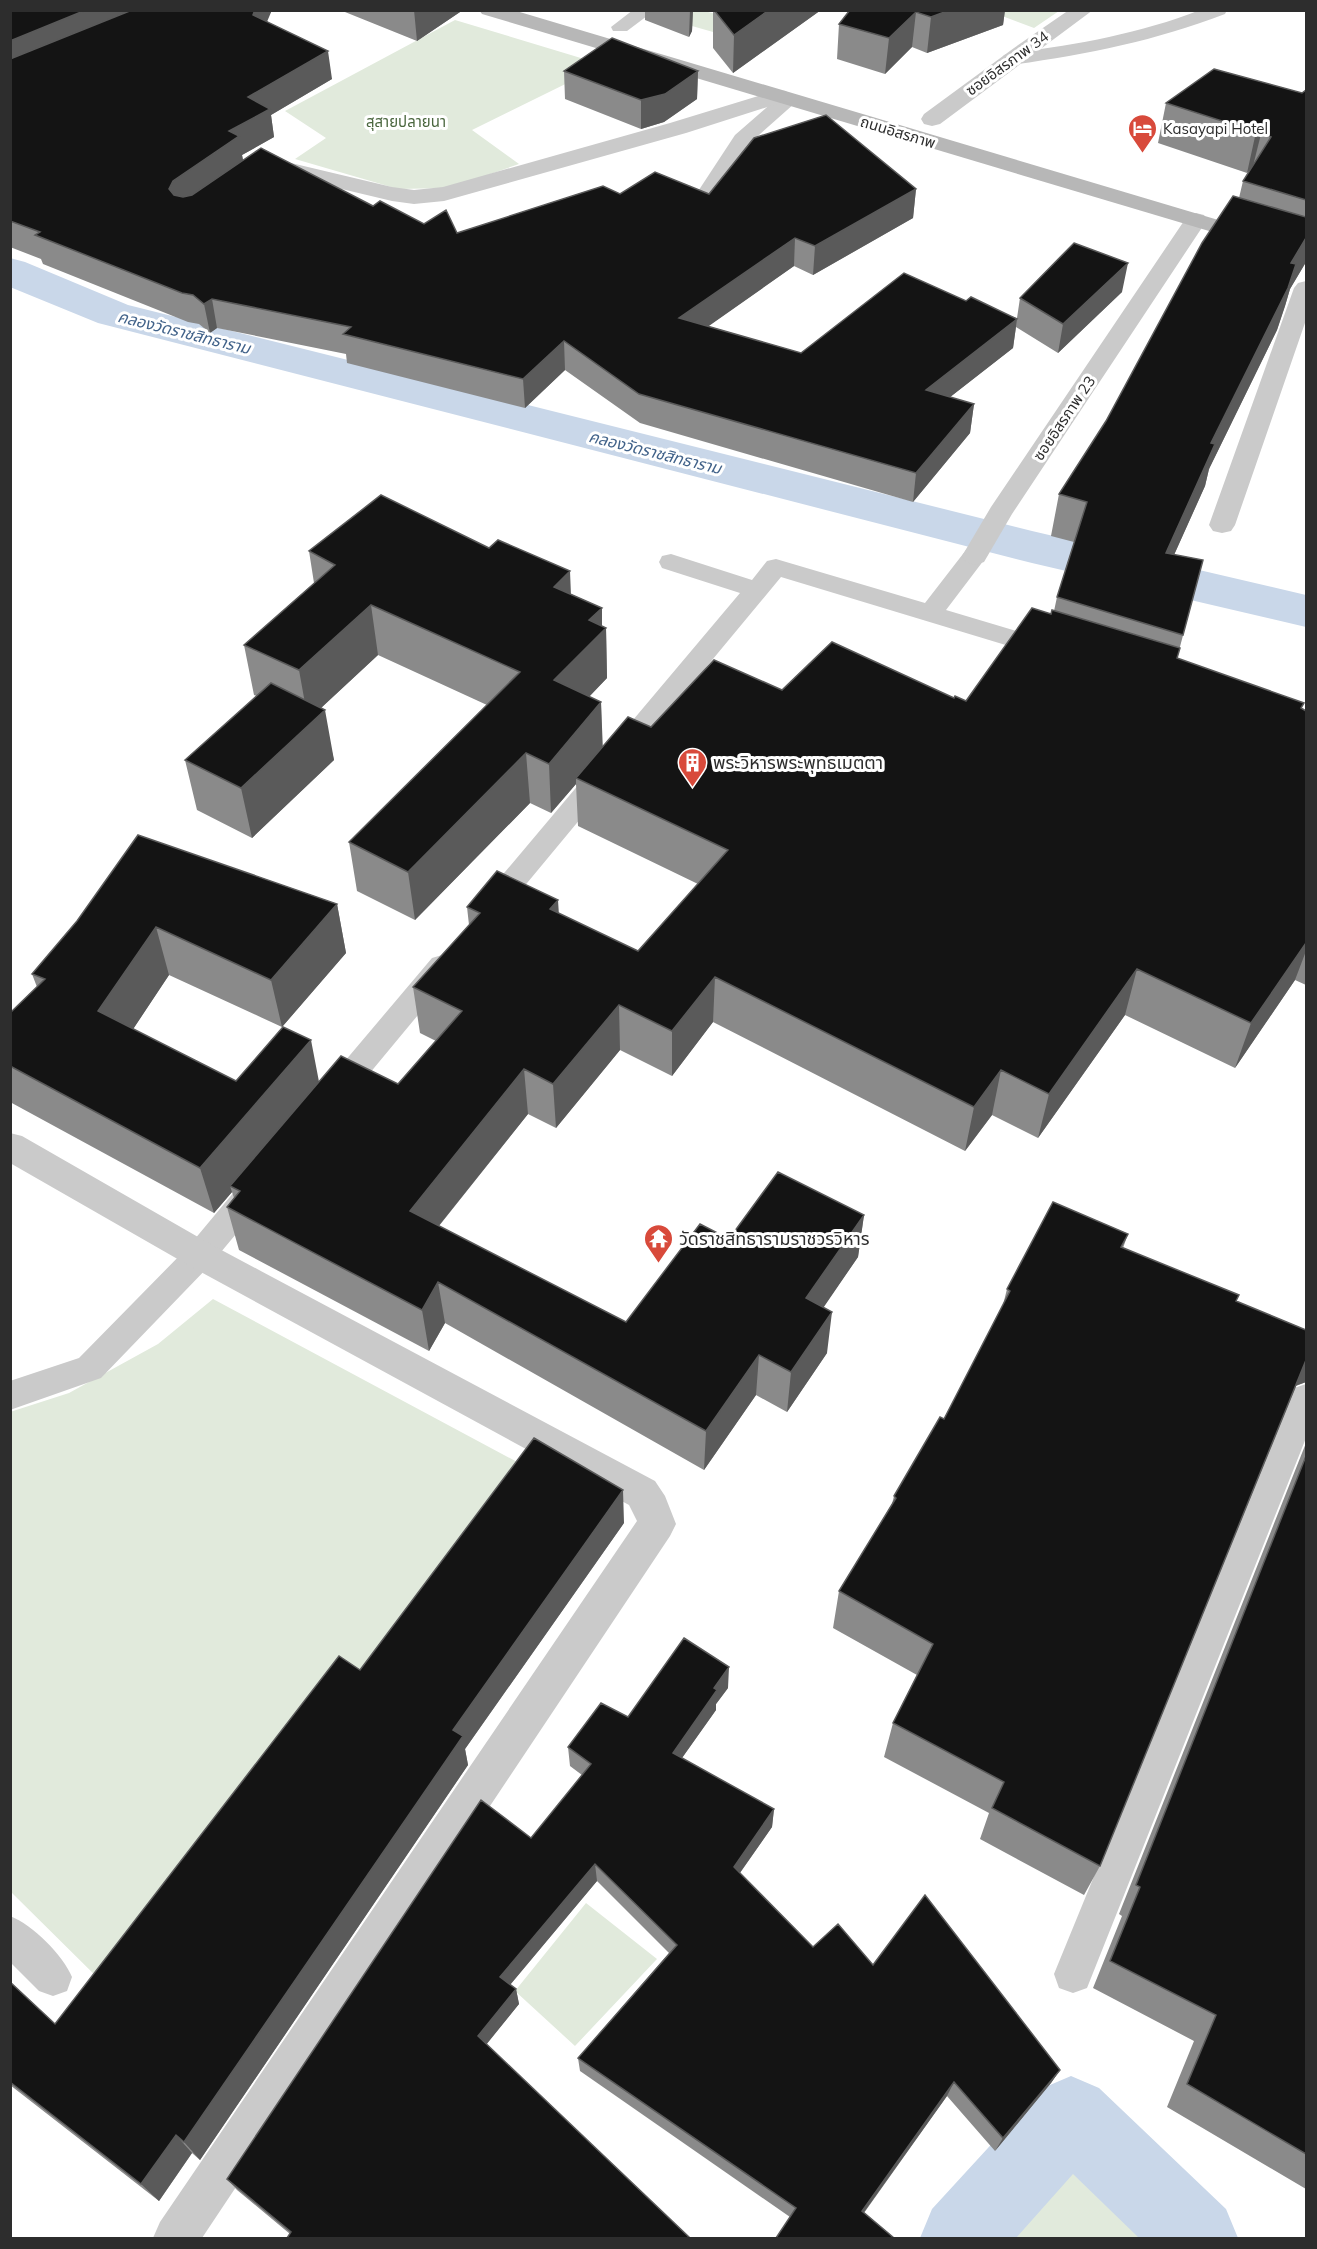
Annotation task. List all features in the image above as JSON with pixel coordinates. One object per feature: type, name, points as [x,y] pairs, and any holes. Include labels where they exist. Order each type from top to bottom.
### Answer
[{"type":"main road","name":"ถนนอิสรภาพ","points":[[504,12],[1306,253]]},
{"type":"main road","points":[[597,20],[642,33]]},
{"type":"main road","points":[[924,116],[955,125]]},
{"type":"street","name":"ซอยอิสรภาพ 34","points":[[924,116],[1083,10]]},
{"type":"street","points":[[249,172],[268,165],[392,194],[414,196],[444,194],[783,97]]},
{"type":"street","name":"ซอยอิสรภาพ 23","points":[[975,556],[1000,513],[1196,220]]},
{"type":"street","points":[[1222,525],[1306,288]]},
{"type":"street","points":[[10,1146],[200,1255],[642,1493],[652,1508],[657,1524],[176,2238]]},
{"type":"lane","points":[[620,27],[646,10]]},
{"type":"lane","points":[[1011,59],[1114,44],[1143,37],[1218,10]]},
{"type":"lane","points":[[704,199],[742,138],[783,97]]},
{"type":"lane","name":"ซอยอิสรภาพ 23","points":[[930,614],[975,556]]},
{"type":"lane","points":[[671,562],[756,590]]},
{"type":"lane","points":[[321,1111],[776,567],[1065,655]]},
{"type":"lane","points":[[10,1396],[90,1368],[200,1255],[275,1166]]},
{"type":"lane","points":[[1073,1974],[1306,1398]]},
{"type":"lane","points":[[10,1935],[53,1977]]},
{"type":"green space","points":[[681,10],[704,11],[728,17],[713,32],[671,20]]},
{"type":"green space","points":[[989,11],[1059,11],[1034,28]]},
{"type":"green space","name":"สุสายปลายนา","points":[[455,20],[604,65],[472,130],[519,164],[450,188],[398,189],[295,159],[326,138],[285,111]]},
{"type":"green space","points":[[213,1299],[534,1471],[110,1990],[11,1892],[10,1412],[69,1393],[158,1344]]},
{"type":"green space","points":[[586,1903],[657,1959],[575,2046],[515,1991]]},
{"type":"green space","points":[[1070,2145],[1164,2238],[1008,2238]]},
{"type":"building","points":[[10,10],[86,10],[10,41]]},
{"type":"building","points":[[132,10],[255,10],[253,15],[328,51],[248,97],[270,109],[229,131],[239,136],[173,181],[169,189],[174,195],[183,197],[192,195],[261,148],[373,206],[380,201],[424,224],[446,210],[457,233],[603,186],[620,194],[655,172],[709,194],[754,138],[826,115],[916,189],[815,246],[795,238],[679,318],[801,353],[904,273],[966,301],[971,297],[1017,319],[926,390],[974,404],[916,473],[639,394],[564,341],[523,379],[343,334],[351,327],[212,299],[204,304],[193,295],[182,293],[35,235],[40,232],[10,221],[10,59]]},
{"type":"building","points":[[714,10],[769,10],[734,35]]},
{"type":"building","points":[[850,10],[950,10],[931,17],[916,12],[889,38],[839,24]]},
{"type":"building","points":[[612,38],[698,71],[665,94],[641,100],[564,71]]},
{"type":"building","points":[[1214,69],[1302,93],[1306,90],[1306,200],[1243,181],[1271,137],[1261,134],[1268,121],[1256,132],[1166,103]]},
{"type":"building","points":[[1233,196],[1306,217],[1306,238],[1291,263],[1296,264],[1288,288],[1211,443],[1215,444],[1166,553],[1203,560],[1183,635],[1057,597],[1087,502],[1059,494],[1106,421],[1202,243]]},
{"type":"building","points":[[1074,243],[1128,263],[1063,324],[1020,298]]},
{"type":"building","points":[[381,495],[489,548],[498,540],[570,571],[554,587],[602,608],[589,620],[606,628],[554,680],[601,702],[549,764],[526,753],[408,872],[349,842],[520,672],[371,605],[299,670],[244,645],[335,565],[309,551]]},
{"type":"building","points":[[1032,608],[1051,614],[1052,610],[1180,648],[1177,658],[1304,703],[1301,708],[1306,711],[1306,943],[1251,1023],[1137,969],[1049,1094],[1001,1070],[974,1107],[715,977],[672,1031],[619,1005],[553,1084],[524,1069],[410,1211],[626,1322],[700,1224],[729,1239],[778,1172],[864,1215],[806,1298],[832,1312],[791,1372],[759,1355],[706,1431],[438,1282],[422,1310],[227,1207],[240,1191],[230,1186],[341,1056],[398,1084],[462,1011],[413,987],[480,913],[467,907],[497,871],[558,900],[550,909],[638,951],[728,850],[576,778],[628,717],[651,727],[714,660],[782,690],[832,642],[954,698],[955,696],[966,701]]},
{"type":"building","points":[[271,683],[325,710],[241,788],[185,760]]},
{"type":"building","points":[[138,835],[337,904],[271,980],[156,927],[98,1011],[236,1081],[283,1027],[311,1040],[200,1168],[10,1066],[10,1013],[45,979],[32,974],[77,921]]},
{"type":"building","points":[[1053,1202],[1128,1234],[1121,1247],[1239,1295],[1236,1301],[1306,1330],[1306,1360],[1100,1866],[992,1808],[1004,1782],[893,1723],[933,1644],[839,1591],[896,1498],[894,1496],[940,1417],[944,1419],[1010,1291],[1007,1289]]},
{"type":"building","points":[[534,1438],[623,1490],[453,1730],[463,1736],[184,2142],[176,2135],[141,2184],[10,2082],[10,1982],[55,2024],[339,1656],[360,1670]]},
{"type":"building","points":[[1306,1456],[1306,2154],[1187,2084],[1216,2015],[1110,1961],[1140,1887],[1136,1885]]},
{"type":"building","points":[[684,1638],[729,1667],[714,1688],[717,1690],[673,1753],[774,1809],[734,1867],[813,1947],[838,1924],[873,1965],[925,1895],[1060,2070],[1003,2138],[954,2082],[862,2211],[894,2238],[776,2238],[796,2208],[578,2058],[677,1945],[595,1864],[500,1977],[516,1989],[478,2036],[690,2238],[287,2238],[291,2232],[227,2179],[481,1800],[531,1838],[591,1764],[568,1747],[601,1703],[628,1717]]},
{"type":"waterway","name":"คลองวัดราชสิทธาราม","points":[[10,271],[113,314],[1032,547],[1306,611]]},
{"type":"waterway","points":[[961,2238],[1071,2116],[1197,2238]]},
{"type":"place","name":"Kasayapi Hotel","points":[[1142,154]]},
{"type":"place","name":"พระวิหารพระพุทธเมตตา","points":[[692,788]]},
{"type":"place","name":"วัดราชสิทธารามราชวรวิหาร","points":[[658,1264]]}]
